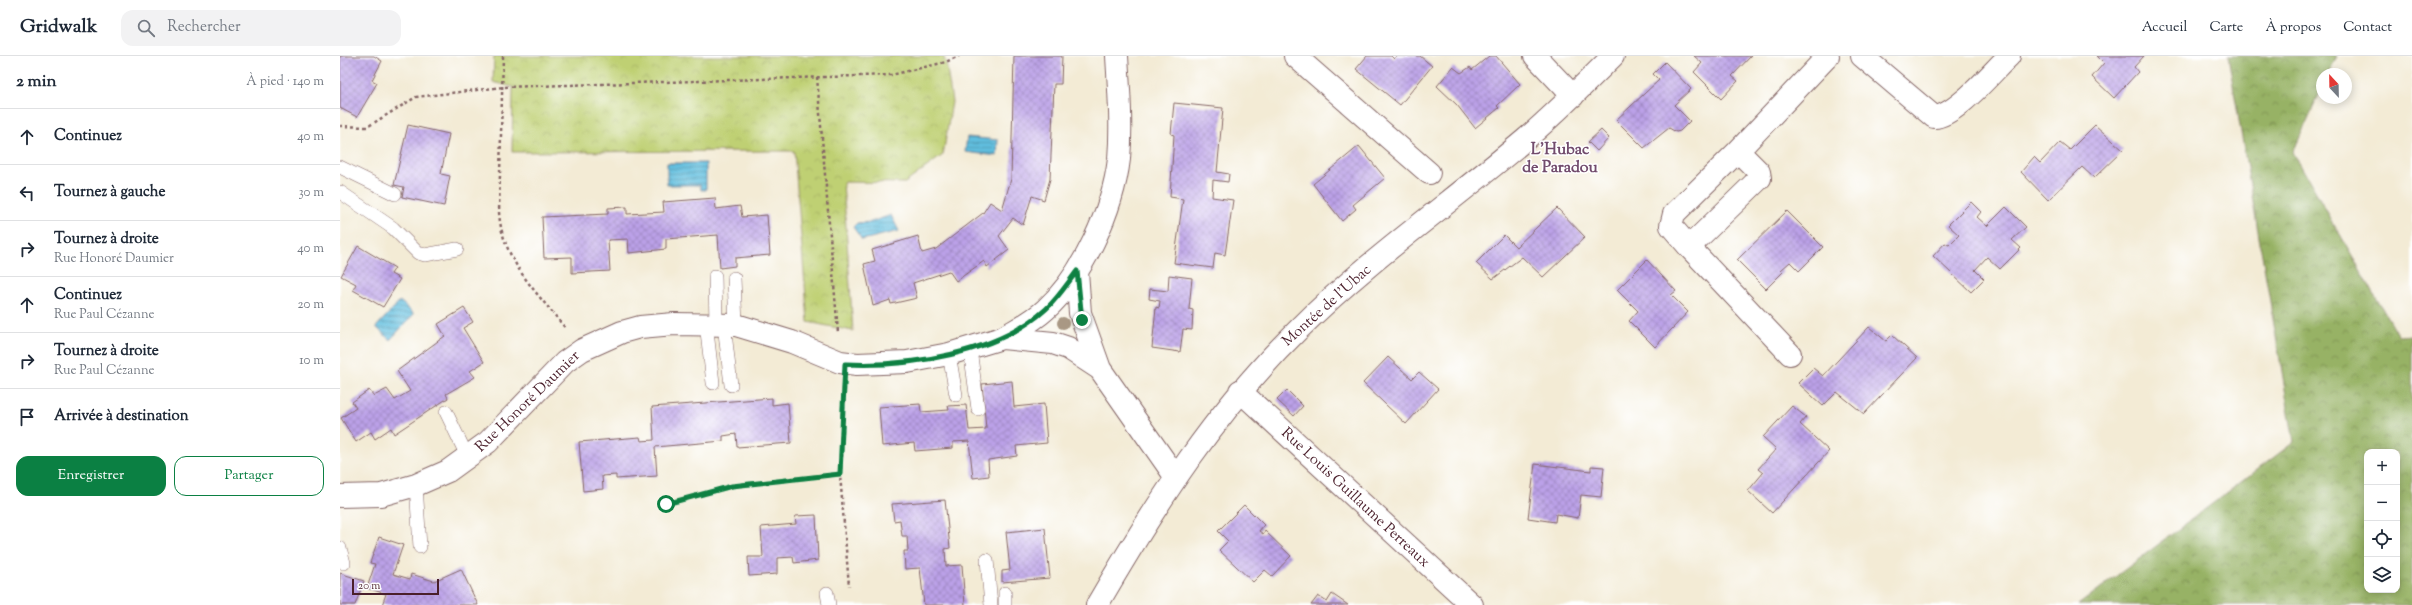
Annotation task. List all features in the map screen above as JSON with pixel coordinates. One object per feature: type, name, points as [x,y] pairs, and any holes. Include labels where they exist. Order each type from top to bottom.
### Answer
[{"type":"street","points":[[1002,338],[1046,309],[1077,271],[1104,217],[1116,176],[1120,129],[1118,56]]},
{"type":"street","points":[[1295,56],[1429,173]]},
{"type":"street","points":[[1535,56],[1573,96]]},
{"type":"street","name":"Montée de l'Ubac","points":[[1097,605],[1176,476],[1240,391],[1299,328],[1355,278],[1528,137],[1573,96],[1613,56]]},
{"type":"street","points":[[1790,354],[1671,226],[1674,214],[1738,151],[1828,56]]},
{"type":"street","points":[[1862,56],[1934,117],[1941,117],[1953,110],[2009,56]]},
{"type":"street","points":[[1689,247],[1760,178],[1759,172],[1738,151]]},
{"type":"street","points":[[1077,271],[1080,313],[1100,368]]},
{"type":"street","name":"Rue Honoré Daumier","points":[[340,496],[381,495],[416,485],[448,471],[468,458],[499,432],[565,362],[582,350],[608,337],[640,327],[721,324],[785,340],[842,363],[892,364],[949,354],[1002,338],[1046,342],[1060,345],[1100,368],[1176,476]]},
{"type":"street","name":"Rue Louis Guillaume Perreaux","points":[[1240,391],[1472,605]]},
{"type":"lane","points":[[340,167],[394,194]]},
{"type":"lane","points":[[340,192],[393,228],[418,253],[425,255],[457,249]]},
{"type":"lane","points":[[715,276],[731,385]]},
{"type":"lane","points":[[712,383],[721,324],[734,278]]},
{"type":"lane","points":[[970,348],[978,409]]},
{"type":"lane","points":[[949,354],[956,395]]},
{"type":"lane","points":[[446,412],[468,458]]},
{"type":"lane","points":[[416,485],[420,547]]},
{"type":"lane","points":[[340,548],[344,563]]},
{"type":"lane","points":[[987,560],[991,605]]},
{"type":"path","points":[[503,56],[499,212],[506,248],[515,265],[582,350]]},
{"type":"path","points":[[340,126],[367,127],[416,97],[503,87],[891,75],[946,62],[959,56]]},
{"type":"path","points":[[817,77],[842,363],[840,474],[850,589]]},
{"type":"path","points":[[666,504],[732,486],[840,474]]},
{"type":"green space","points":[[494,56],[943,56],[946,62],[952,102],[943,155],[905,183],[843,182],[853,331],[808,322],[794,151],[512,152],[513,87],[493,82]]},
{"type":"green space","points":[[2228,56],[2337,56],[2331,68],[2316,68],[2316,101],[2293,152],[2398,336],[2412,335],[2412,605],[2078,605],[2294,442]]},
{"type":"water","points":[[967,137],[998,140],[997,156],[965,152]]},
{"type":"water","points":[[667,163],[706,163],[706,190],[701,190],[700,185],[667,185]]},
{"type":"water","points":[[891,215],[899,231],[862,240],[853,227],[857,223],[871,222]]},
{"type":"water","points":[[400,301],[414,314],[390,340],[376,327]]},
{"type":"building","points":[[340,56],[374,56],[382,61],[372,80],[377,83],[357,117],[340,108]]},
{"type":"building","points":[[1014,56],[1062,56],[1061,84],[1054,84],[1050,179],[1044,200],[1032,196],[1023,225],[1013,218],[999,236],[1009,250],[987,267],[984,261],[956,281],[949,271],[913,283],[917,298],[891,304],[890,300],[873,306],[864,264],[875,261],[872,250],[918,236],[922,253],[936,249],[983,213],[990,202],[1002,210],[1011,179]]},
{"type":"building","points":[[1367,56],[1391,56],[1394,59],[1396,56],[1420,56],[1432,66],[1400,105],[1356,69]]},
{"type":"building","points":[[1489,56],[1496,56],[1520,84],[1497,106],[1499,108],[1475,128],[1457,105],[1437,86],[1453,67],[1461,73],[1470,67],[1472,70]]},
{"type":"building","points":[[1694,56],[1751,56],[1732,76],[1738,81],[1721,99],[1694,72],[1702,63]]},
{"type":"building","points":[[2097,56],[2144,56],[2134,67],[2138,72],[2114,98],[2092,77],[2104,63]]},
{"type":"building","points":[[1665,62],[1691,89],[1674,105],[1690,121],[1680,131],[1676,132],[1669,128],[1644,148],[1616,120],[1659,80],[1653,74]]},
{"type":"building","points":[[1174,103],[1223,108],[1217,172],[1229,174],[1228,182],[1213,180],[1212,197],[1233,200],[1225,255],[1215,253],[1213,268],[1174,263],[1183,199],[1170,197],[1174,135],[1171,134]]},
{"type":"building","points":[[408,125],[449,134],[441,174],[450,176],[444,206],[402,197],[404,187],[394,185]]},
{"type":"building","points":[[2095,125],[2123,150],[2094,178],[2082,167],[2048,200],[2021,172],[2034,157],[2040,163],[2060,142],[2070,150]]},
{"type":"building","points":[[1601,130],[1609,138],[1597,151],[1588,142]]},
{"type":"building","points":[[1359,146],[1385,178],[1353,205],[1356,209],[1342,221],[1313,184]]},
{"type":"building","points":[[715,198],[716,209],[740,206],[742,217],[767,215],[770,255],[735,258],[735,266],[720,268],[718,235],[666,239],[666,249],[629,253],[628,239],[608,240],[610,271],[572,273],[572,257],[544,258],[542,217],[608,214],[608,208],[627,207],[627,214],[664,212],[663,202]]},
{"type":"building","points":[[1971,202],[1981,212],[1977,217],[1987,226],[2006,207],[2026,227],[2012,240],[2021,248],[2000,269],[1987,257],[1975,270],[1984,279],[1971,292],[1933,256],[1945,243],[1949,245],[1959,235],[1948,225]]},
{"type":"building","points":[[1557,208],[1585,237],[1543,277],[1522,257],[1493,279],[1476,263],[1504,235],[1516,247]]},
{"type":"building","points":[[1787,211],[1823,247],[1799,271],[1790,262],[1781,270],[1783,272],[1766,289],[1737,260]]},
{"type":"building","points":[[358,246],[395,268],[391,274],[400,279],[383,307],[353,290],[356,284],[341,276]]},
{"type":"building","points":[[1647,260],[1676,291],[1671,295],[1688,312],[1655,347],[1629,321],[1638,311],[1617,290]]},
{"type":"building","points":[[1169,275],[1192,278],[1189,309],[1193,310],[1192,330],[1183,329],[1180,352],[1152,348],[1156,307],[1159,308],[1160,301],[1149,299],[1150,289],[1168,291]]},
{"type":"building","points":[[464,308],[473,322],[463,328],[484,362],[470,371],[475,377],[446,394],[448,398],[394,434],[391,428],[375,439],[371,432],[356,442],[341,418],[356,408],[352,402],[369,390],[374,396],[387,389],[395,400],[410,391],[397,371],[445,336],[438,324]]},
{"type":"building","points":[[1869,327],[1886,341],[1892,335],[1917,358],[1864,414],[1837,392],[1823,406],[1798,383],[1813,368],[1823,376]]},
{"type":"building","points":[[1388,357],[1412,379],[1419,372],[1438,389],[1406,424],[1363,383]]},
{"type":"building","points":[[1012,381],[1014,407],[1044,404],[1047,443],[1016,446],[1017,456],[988,460],[989,476],[973,478],[969,441],[953,442],[953,448],[915,451],[914,443],[882,446],[879,407],[920,404],[921,412],[949,410],[948,406],[966,405],[969,430],[986,429],[982,384]]},
{"type":"building","points":[[1287,390],[1303,406],[1294,416],[1277,400]]},
{"type":"building","points":[[772,398],[772,405],[788,403],[791,443],[737,447],[736,434],[723,436],[723,441],[655,447],[657,476],[616,479],[616,475],[602,476],[603,489],[583,491],[579,442],[640,437],[641,441],[654,440],[652,407]]},
{"type":"building","points":[[1792,406],[1806,417],[1800,424],[1829,451],[1772,513],[1748,491],[1763,473],[1758,469],[1776,449],[1763,437]]},
{"type":"building","points":[[1535,464],[1591,471],[1591,466],[1604,467],[1601,497],[1581,495],[1578,518],[1556,514],[1555,522],[1528,518]]},
{"type":"building","points":[[945,500],[950,548],[945,549],[946,566],[962,565],[965,605],[924,605],[920,568],[905,569],[904,551],[908,551],[907,536],[902,536],[900,520],[894,521],[892,504]]},
{"type":"building","points":[[1244,505],[1264,525],[1259,531],[1263,534],[1265,531],[1291,556],[1272,576],[1265,570],[1253,582],[1219,550],[1228,541],[1218,531]]},
{"type":"building","points":[[816,515],[818,560],[794,563],[793,557],[777,558],[777,574],[749,576],[748,557],[763,557],[761,527],[796,524],[795,516]]},
{"type":"building","points":[[1045,528],[1050,578],[1002,582],[1002,571],[1010,570],[1006,532]]},
{"type":"building","points":[[379,537],[403,545],[393,574],[410,579],[411,574],[434,581],[461,569],[478,605],[382,605],[386,594],[367,588],[375,564],[370,563]]},
{"type":"building","points":[[340,573],[364,581],[355,605],[340,605]]},
{"type":"building","points":[[1332,594],[1348,605],[1311,605],[1318,596],[1327,602]]},
{"type":"district","name":"L'Hubac de Paradou","points":[[1560,159]]},
{"type":"route","points":[[666,504],[732,486],[840,474],[845,364],[876,365],[907,362],[949,354],[1002,338],[1036,318],[1054,302],[1077,271],[1079,304],[1082,320]]}]
